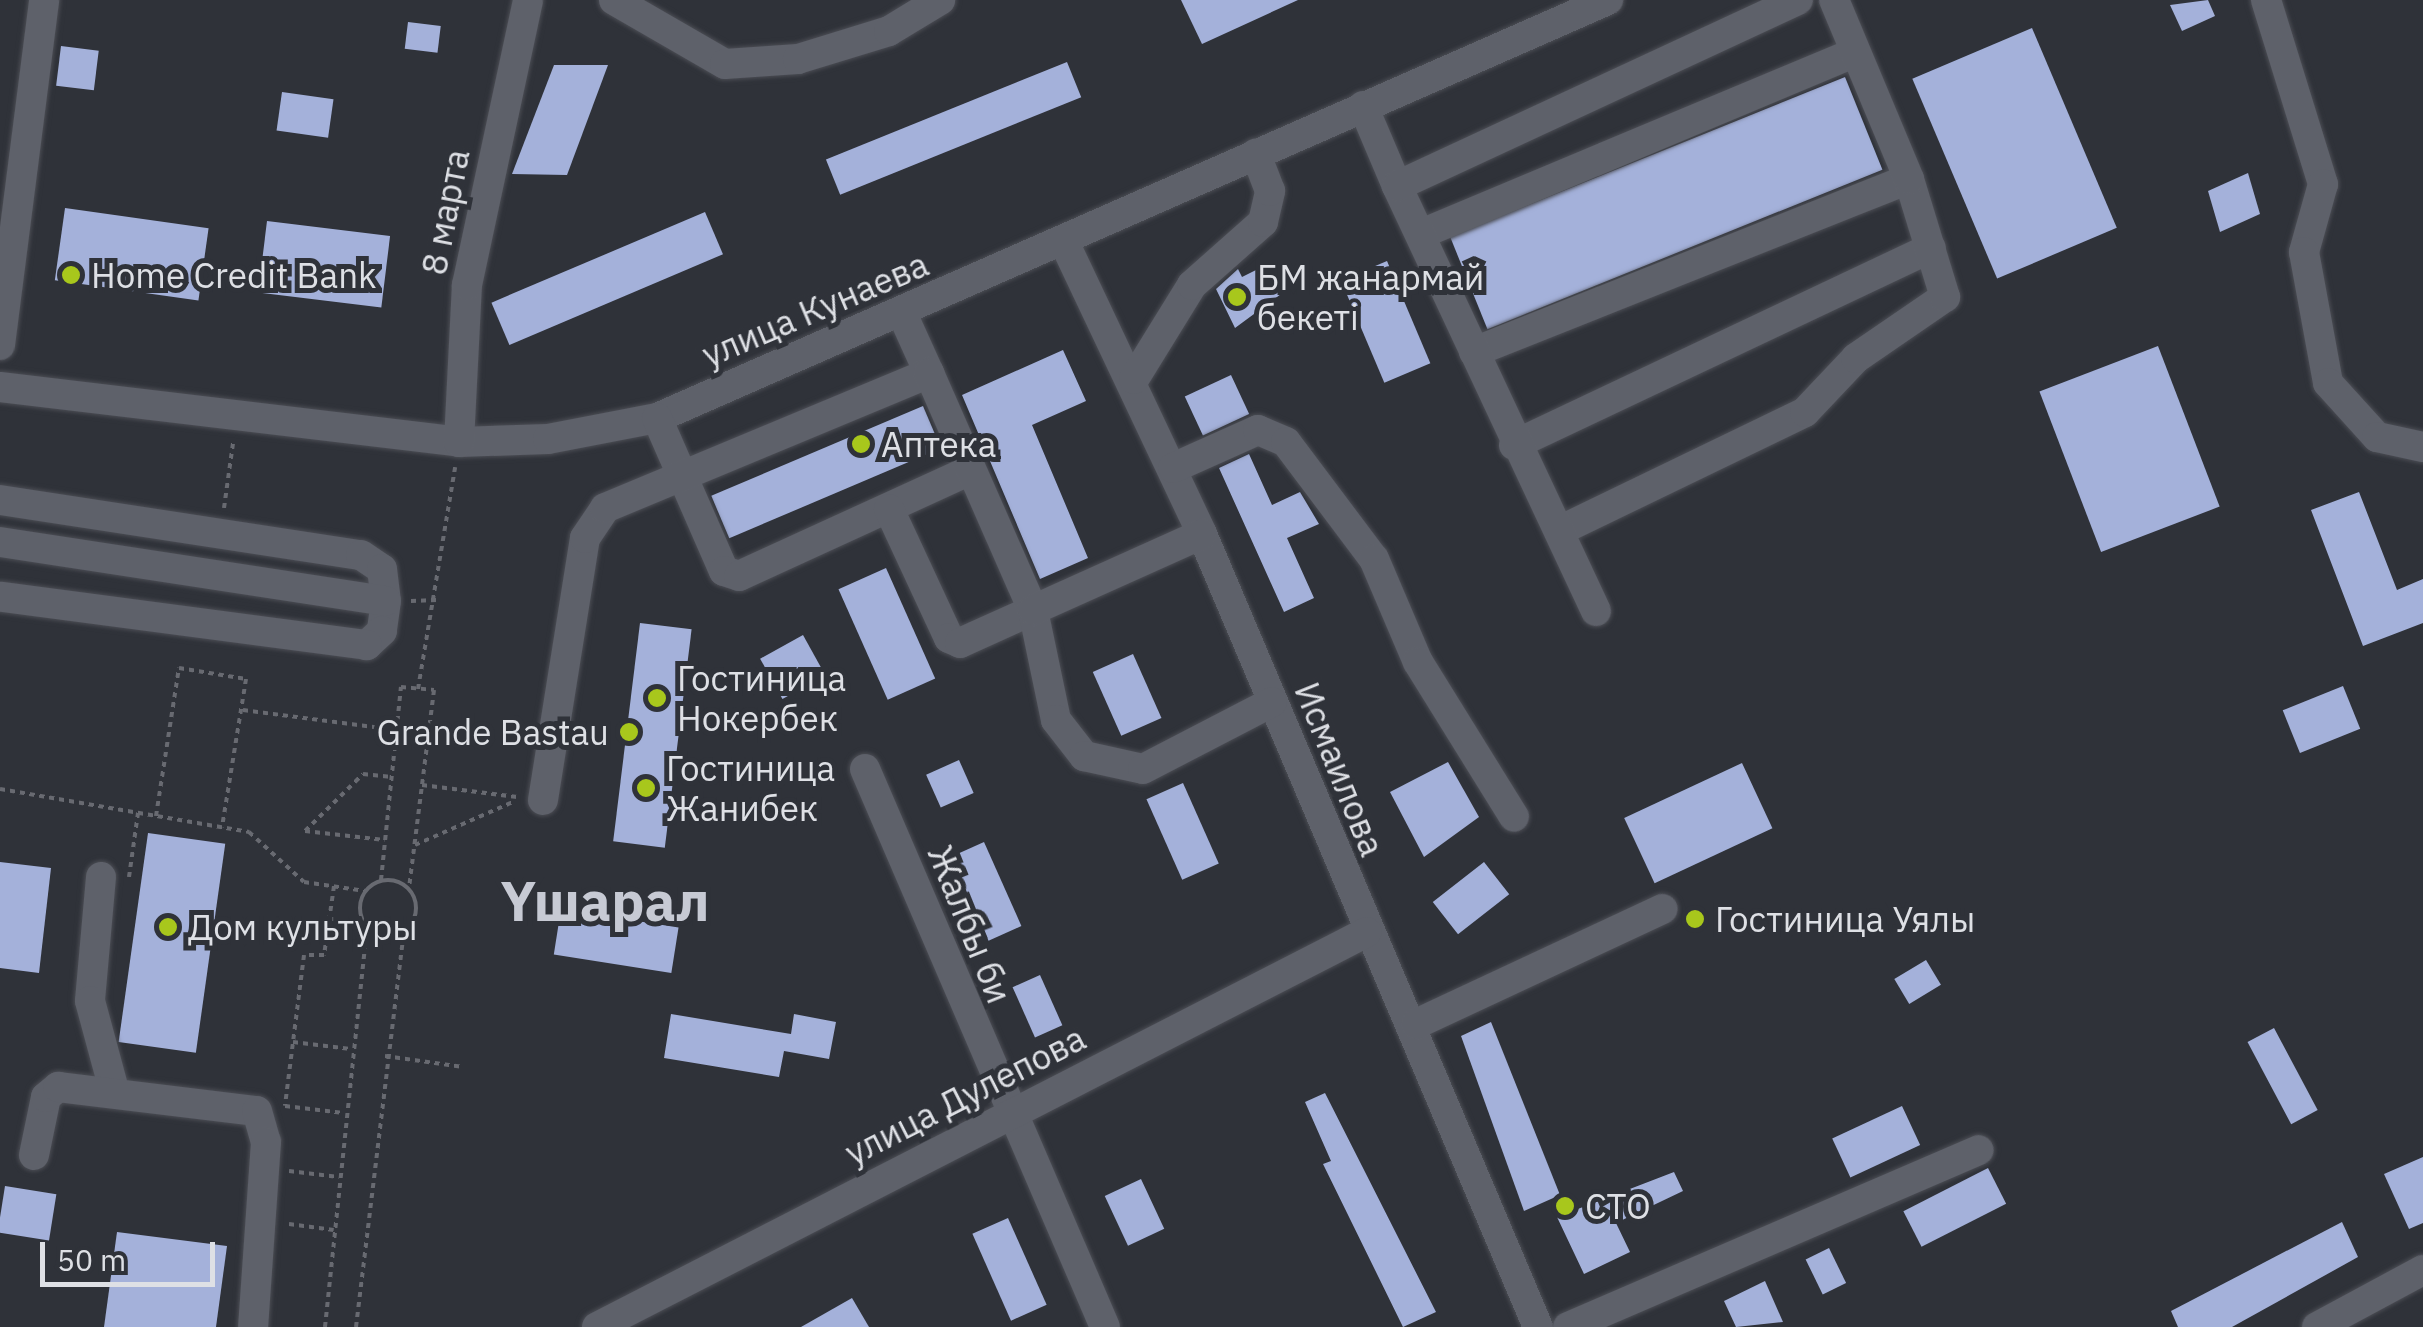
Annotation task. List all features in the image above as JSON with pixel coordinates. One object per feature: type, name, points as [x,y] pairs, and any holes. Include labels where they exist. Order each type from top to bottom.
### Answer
[{"type":"street","points":[[0,345],[44,0]]},
{"type":"street","name":"8 марта","points":[[459,442],[466,285],[528,0]]},
{"type":"street","points":[[614,0],[725,64],[798,59],[889,31],[940,0]]},
{"type":"street","name":"улица Кунаева","points":[[0,387],[459,442],[548,439],[657,418],[1065,244],[1362,106],[1608,0]]},
{"type":"street","points":[[1397,186],[1798,0]]},
{"type":"street","points":[[1558,532],[1805,412],[1856,358],[1944,297],[1909,178],[1834,0]]},
{"type":"street","points":[[2266,0],[2324,184],[2304,252],[2328,383],[2377,437],[2423,447]]},
{"type":"street","points":[[1421,234],[1854,53]]},
{"type":"street","points":[[1362,106],[1514,445],[1596,612]]},
{"type":"street","points":[[1134,379],[1192,285],[1263,222],[1270,192],[1256,154]]},
{"type":"street","points":[[1474,352],[1909,178]]},
{"type":"street","name":"Исмаилова","points":[[1065,244],[1134,379],[1202,534],[1367,932],[1416,1024],[1538,1327]]},
{"type":"street","points":[[1514,445],[1931,248]]},
{"type":"street","points":[[901,312],[1034,610],[1056,720],[1084,756],[1143,769],[1272,702]]},
{"type":"street","points":[[543,800],[584,538],[605,508],[928,373]]},
{"type":"street","points":[[657,418],[724,571],[739,576],[971,470]]},
{"type":"street","points":[[1173,468],[1258,430],[1286,442],[1374,559],[1418,662],[1514,817]]},
{"type":"street","points":[[0,500],[362,554],[382,569],[386,602],[382,631],[367,646],[0,597]]},
{"type":"street","points":[[889,509],[949,638],[960,642],[1202,534]]},
{"type":"street","points":[[0,542],[386,602]]},
{"type":"street","name":"Жалбы би","points":[[866,769],[1008,1115],[1105,1327]]},
{"type":"street","points":[[101,878],[90,1001],[113,1086]]},
{"type":"street","points":[[1416,1024],[1663,910]]},
{"type":"street","name":"улица Дулепова","points":[[597,1327],[1367,932]]},
{"type":"street","points":[[34,1155],[46,1096],[79,1082],[257,1111],[266,1123],[254,1327]]},
{"type":"street","points":[[1568,1327],[1979,1150]]},
{"type":"street","points":[[2326,1325],[2423,1270]]},
{"type":"path","points":[[221,533],[238,414]]},
{"type":"path","points":[[418,688],[459,442]]},
{"type":"path","points":[[156,816],[179,668],[246,679],[222,827]]},
{"type":"path","points":[[356,1327],[385,1056],[404,932],[416,907],[409,889],[434,690],[401,687],[382,880]]},
{"type":"path","points":[[241,710],[397,730]]},
{"type":"path","points":[[386,840],[304,831],[363,774],[392,777]]},
{"type":"path","points":[[415,845],[523,798],[422,785]]},
{"type":"path","points":[[0,789],[250,832],[304,882],[365,891],[382,880]]},
{"type":"path","points":[[382,880],[409,889]]},
{"type":"path","points":[[334,886],[324,955],[304,955],[285,1106],[345,1113]]},
{"type":"path","points":[[325,1327],[351,1049],[367,928],[362,920],[365,891]]},
{"type":"path","points":[[329,919],[362,920]]},
{"type":"path","points":[[367,928],[404,932]]},
{"type":"path","points":[[293,1042],[351,1049]]},
{"type":"path","points":[[385,1056],[463,1067]]},
{"type":"path","points":[[264,1168],[339,1177]]},
{"type":"path","points":[[261,1221],[334,1230]]},
{"type":"building","points":[[1181,0],[1298,0],[1202,44]]},
{"type":"building","points":[[2208,0],[2215,16],[2182,31],[2170,5]]},
{"type":"building","points":[[408,22],[441,26],[437,53],[405,49]]},
{"type":"building","points":[[2032,28],[2117,228],[1997,279],[1912,79]]},
{"type":"building","points":[[61,46],[99,51],[94,90],[56,86]]},
{"type":"building","points":[[1067,62],[1081,97],[840,195],[826,159]]},
{"type":"building","points":[[554,65],[608,65],[567,175],[512,174]]},
{"type":"building","points":[[1845,77],[1882,170],[1487,329],[1450,237]]},
{"type":"building","points":[[282,92],[333,99],[328,138],[277,131]]},
{"type":"building","points":[[2248,173],[2260,214],[2220,232],[2208,191]]},
{"type":"building","points":[[65,208],[209,228],[198,300],[55,280]]},
{"type":"building","points":[[705,212],[723,254],[509,345],[491,303]]},
{"type":"building","points":[[267,221],[390,236],[381,308],[258,292]]},
{"type":"building","points":[[1387,261],[1430,363],[1384,383],[1341,281]]},
{"type":"building","points":[[1266,265],[1281,294],[1235,328],[1216,289],[1238,269],[1242,277]]},
{"type":"building","points":[[2158,346],[2220,507],[2101,552],[2039,392]]},
{"type":"building","points":[[1063,350],[1086,401],[1032,425],[1088,558],[1040,579],[962,395]]},
{"type":"building","points":[[1231,375],[1249,414],[1203,436],[1185,397]]},
{"type":"building","points":[[923,406],[941,448],[729,538],[711,496]]},
{"type":"building","points":[[1249,454],[1272,505],[1300,492],[1319,524],[1287,538],[1314,598],[1284,612],[1219,468]]},
{"type":"building","points":[[2359,492],[2397,590],[2423,579],[2423,623],[2363,646],[2311,510]]},
{"type":"building","points":[[886,568],[935,679],[888,700],[838,589]]},
{"type":"building","points":[[640,623],[692,629],[665,848],[613,841]]},
{"type":"building","points":[[803,635],[825,675],[782,699],[760,659]]},
{"type":"building","points":[[1133,654],[1161,718],[1121,736],[1093,672]]},
{"type":"building","points":[[2343,686],[2360,729],[2300,753],[2283,710]]},
{"type":"building","points":[[959,760],[974,793],[941,808],[926,775]]},
{"type":"building","points":[[1448,762],[1479,817],[1424,857],[1390,792]]},
{"type":"building","points":[[1742,763],[1772,828],[1655,883],[1624,818]]},
{"type":"building","points":[[1183,783],[1219,863],[1182,880],[1146,799]]},
{"type":"building","points":[[148,833],[225,844],[196,1053],[119,1042]]},
{"type":"building","points":[[984,842],[1021,926],[989,941],[951,857]]},
{"type":"building","points":[[0,862],[51,868],[39,973],[0,968]]},
{"type":"building","points":[[1484,862],[1509,894],[1458,934],[1433,902]]},
{"type":"building","points":[[561,909],[679,928],[671,973],[554,954]]},
{"type":"building","points":[[1926,960],[1941,985],[1909,1004],[1894,979]]},
{"type":"building","points":[[1040,975],[1062,1025],[1035,1037],[1013,987]]},
{"type":"building","points":[[671,1014],[791,1034],[794,1014],[836,1022],[829,1059],[784,1051],[779,1077],[664,1058]]},
{"type":"building","points":[[1491,1022],[1560,1195],[1524,1211],[1461,1036]]},
{"type":"building","points":[[2274,1028],[2318,1110],[2291,1124],[2248,1042]]},
{"type":"building","points":[[1325,1093],[1436,1312],[1403,1327],[1323,1164],[1331,1161],[1305,1102]]},
{"type":"building","points":[[1902,1106],[1920,1145],[1850,1178],[1832,1139]]},
{"type":"building","points":[[2423,1157],[2423,1223],[2409,1229],[2384,1174]]},
{"type":"building","points":[[1988,1168],[2006,1204],[1922,1247],[1903,1211]]},
{"type":"building","points":[[1674,1172],[1683,1191],[1616,1223],[1630,1252],[1584,1274],[1557,1217]]},
{"type":"building","points":[[1141,1179],[1164,1229],[1128,1246],[1105,1196]]},
{"type":"building","points":[[5,1186],[56,1194],[49,1241],[0,1233]]},
{"type":"building","points":[[1008,1218],[1047,1305],[1011,1321],[972,1234]]},
{"type":"building","points":[[2342,1222],[2358,1257],[2232,1327],[2178,1327],[2171,1311]]},
{"type":"building","points":[[117,1232],[227,1246],[216,1327],[104,1327]]},
{"type":"building","points":[[1829,1248],[1846,1283],[1823,1294],[1806,1259]]},
{"type":"building","points":[[1765,1281],[1783,1322],[1736,1327],[1724,1301]]},
{"type":"building","points":[[852,1298],[869,1327],[801,1327]]},
{"type":"place","name":"Home Credit Bank","points":[[71,275]]},
{"type":"place","name":"БМ жанармай бекеті","points":[[1237,297]]},
{"type":"place","name":"Аптека","points":[[861,444]]},
{"type":"place","name":"Гостиница Нокербек","points":[[657,698]]},
{"type":"place","name":"Grande Bastau","points":[[629,732]]},
{"type":"place","name":"Гостиница Жанибек","points":[[646,788]]},
{"type":"place","name":"Гостиница Уялы","points":[[1695,919]]},
{"type":"place","name":"Дом культуры","points":[[168,927]]},
{"type":"place","name":"СТО","points":[[1565,1206]]},
{"type":"district","name":"Үшарал","points":[[605,901]]}]
